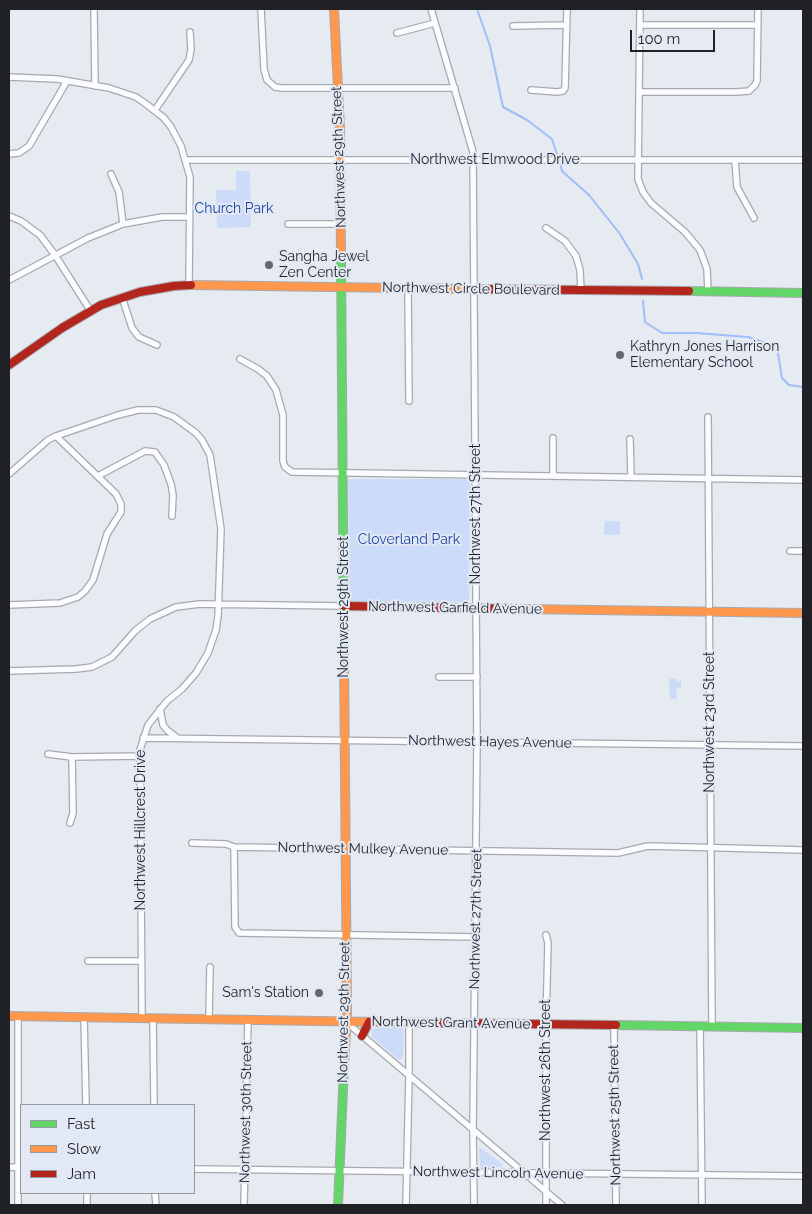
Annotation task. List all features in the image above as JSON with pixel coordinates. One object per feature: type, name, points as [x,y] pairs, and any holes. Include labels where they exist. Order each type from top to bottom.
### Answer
[{"type":"street","points":[[94,9],[95,86]]},
{"type":"street","points":[[261,9],[264,69],[270,84],[281,88],[455,88]]},
{"type":"street","name":"Northwest 29th Street","points":[[334,9],[338,89],[342,286],[346,849],[346,1022],[338,1205]]},
{"type":"street","name":"Northwest 27th Street","points":[[431,9],[469,134],[474,160],[477,677],[474,1205]]},
{"type":"street","points":[[531,90],[557,92],[563,91],[565,88],[567,9]]},
{"type":"street","points":[[640,9],[638,179],[647,198],[684,232],[700,250],[707,269],[708,292]]},
{"type":"street","points":[[639,92],[749,91],[757,81],[758,9]]},
{"type":"street","points":[[397,33],[435,24]]},
{"type":"street","points":[[640,25],[758,25]]},
{"type":"street","points":[[513,26],[566,26]]},
{"type":"street","points":[[155,110],[188,60],[191,49],[190,32]]},
{"type":"street","points":[[9,77],[34,77],[67,81],[123,92],[155,110],[171,127],[178,138],[190,177],[189,285]]},
{"type":"street","points":[[9,154],[18,154],[29,146],[67,81]]},
{"type":"street","name":"Northwest Elmwood Drive","points":[[186,160],[803,160]]},
{"type":"street","points":[[735,160],[737,187],[754,218]]},
{"type":"street","points":[[111,174],[119,192],[123,224]]},
{"type":"street","points":[[9,216],[31,227],[40,235],[90,310]]},
{"type":"street","points":[[9,280],[88,238],[123,224],[162,217],[189,217]]},
{"type":"street","points":[[288,224],[341,224]]},
{"type":"street","points":[[546,228],[564,241],[576,256],[580,270],[581,291]]},
{"type":"street","name":"Northwest Circle Boulevard","points":[[9,365],[90,310],[122,297],[155,288],[189,285],[342,286],[803,293]]},
{"type":"street","points":[[408,288],[409,401]]},
{"type":"street","points":[[122,297],[132,328],[139,337],[157,345]]},
{"type":"street","points":[[240,359],[258,368],[276,390],[283,416],[284,461],[288,470],[296,473],[553,475],[803,480]]},
{"type":"street","name":"Northwest Hillcrest Drive","points":[[9,474],[56,436],[118,414],[147,410],[168,414],[196,433],[210,455],[222,529],[216,630],[203,661],[190,680],[160,709],[148,725],[143,738],[140,756],[140,961],[142,1018]]},
{"type":"street","name":"Northwest 23rd Street","points":[[708,417],[712,1027]]},
{"type":"street","points":[[9,605],[65,602],[78,597],[90,585],[97,569],[107,534],[119,518],[122,508],[116,494],[56,436]]},
{"type":"street","points":[[553,438],[553,475]]},
{"type":"street","points":[[630,439],[631,477]]},
{"type":"street","points":[[98,476],[145,451],[155,452],[164,465],[171,484],[173,495],[172,516]]},
{"type":"street","points":[[790,551],[803,551]]},
{"type":"street","name":"Northwest Garfield Avenue","points":[[9,671],[76,669],[92,666],[112,657],[135,631],[157,615],[183,606],[344,606],[803,613]]},
{"type":"street","points":[[439,677],[477,677]]},
{"type":"street","points":[[160,709],[163,725],[176,737]]},
{"type":"street","name":"Northwest Hayes Avenue","points":[[143,738],[803,746]]},
{"type":"street","points":[[48,754],[72,757],[140,756]]},
{"type":"street","points":[[70,823],[73,812],[72,757]]},
{"type":"street","name":"Northwest Mulkey Avenue","points":[[192,843],[226,844],[234,847],[618,853],[648,846],[803,850]]},
{"type":"street","points":[[234,847],[235,927],[239,933],[476,937]]},
{"type":"street","name":"Northwest 26th Street","points":[[546,935],[548,943],[546,1205]]},
{"type":"street","points":[[88,961],[140,961]]},
{"type":"street","points":[[209,1019],[210,967]]},
{"type":"street","name":"Northwest Grant Avenue","points":[[9,1016],[803,1028]]},
{"type":"street","points":[[18,1016],[20,1168],[18,1205]]},
{"type":"street","points":[[84,1017],[86,1104]]},
{"type":"street","points":[[153,1018],[154,1104]]},
{"type":"street","name":"Northwest 30th Street","points":[[244,1205],[248,1020]]},
{"type":"street","points":[[346,1022],[562,1205]]},
{"type":"street","points":[[362,1036],[369,1022]]},
{"type":"street","points":[[406,1205],[409,1022]]},
{"type":"street","name":"Northwest 25th Street","points":[[614,1026],[616,1205]]},
{"type":"street","points":[[700,1027],[702,1205]]},
{"type":"street","points":[[9,1167],[20,1168]]},
{"type":"street","name":"Northwest Lincoln Avenue","points":[[195,1170],[803,1176]]},
{"type":"green space","name":"Church Park","points":[[236,171],[250,171],[251,227],[217,228],[216,190],[236,190]]},
{"type":"green space","name":"Cloverland Park","points":[[348,479],[470,479],[469,602],[349,601]]},
{"type":"green space","points":[[605,521],[620,521],[620,535],[604,535]]},
{"type":"green space","points":[[669,679],[681,681],[681,688],[676,689],[677,699],[670,699]]},
{"type":"green space","points":[[402,1027],[404,1031],[403,1056],[399,1060],[372,1037],[371,1034],[375,1028]]},
{"type":"green space","points":[[479,1147],[503,1164],[501,1167],[480,1168]]},
{"type":"waterway","points":[[477,9],[490,46],[503,107],[527,120],[552,139],[558,158]]},
{"type":"waterway","points":[[560,162],[562,171],[589,195],[620,234],[638,264],[642,279]]},
{"type":"waterway","points":[[643,301],[645,322],[662,333],[696,333],[748,337],[777,347],[782,378],[789,385],[803,387]]},
{"type":"traffic: fast","points":[[341,256],[344,655]]},
{"type":"traffic: fast","points":[[689,291],[803,293]]},
{"type":"traffic: fast","points":[[616,1025],[803,1028]]},
{"type":"traffic: fast","points":[[338,1205],[344,1067]]},
{"type":"traffic: slow","points":[[334,9],[340,129],[341,256]]},
{"type":"traffic: slow","points":[[191,285],[469,289]]},
{"type":"traffic: slow","points":[[523,609],[803,613]]},
{"type":"traffic: slow","points":[[344,655],[347,1012],[344,1067]]},
{"type":"traffic: slow","points":[[9,1016],[443,1023]]},
{"type":"traffic: jam","points":[[9,365],[62,328],[101,305],[140,292],[191,285]]},
{"type":"traffic: jam","points":[[469,289],[689,291]]},
{"type":"traffic: jam","points":[[344,606],[523,609]]},
{"type":"traffic: jam","points":[[362,1036],[369,1022]]},
{"type":"traffic: jam","points":[[443,1023],[616,1025]]},
{"type":"place","name":"Sangha Jewel Zen Center","points":[[269,265]]},
{"type":"place","name":"Kathryn Jones Harrison Elementary School","points":[[620,355]]},
{"type":"place","name":"Sam's Station","points":[[319,993]]}]
